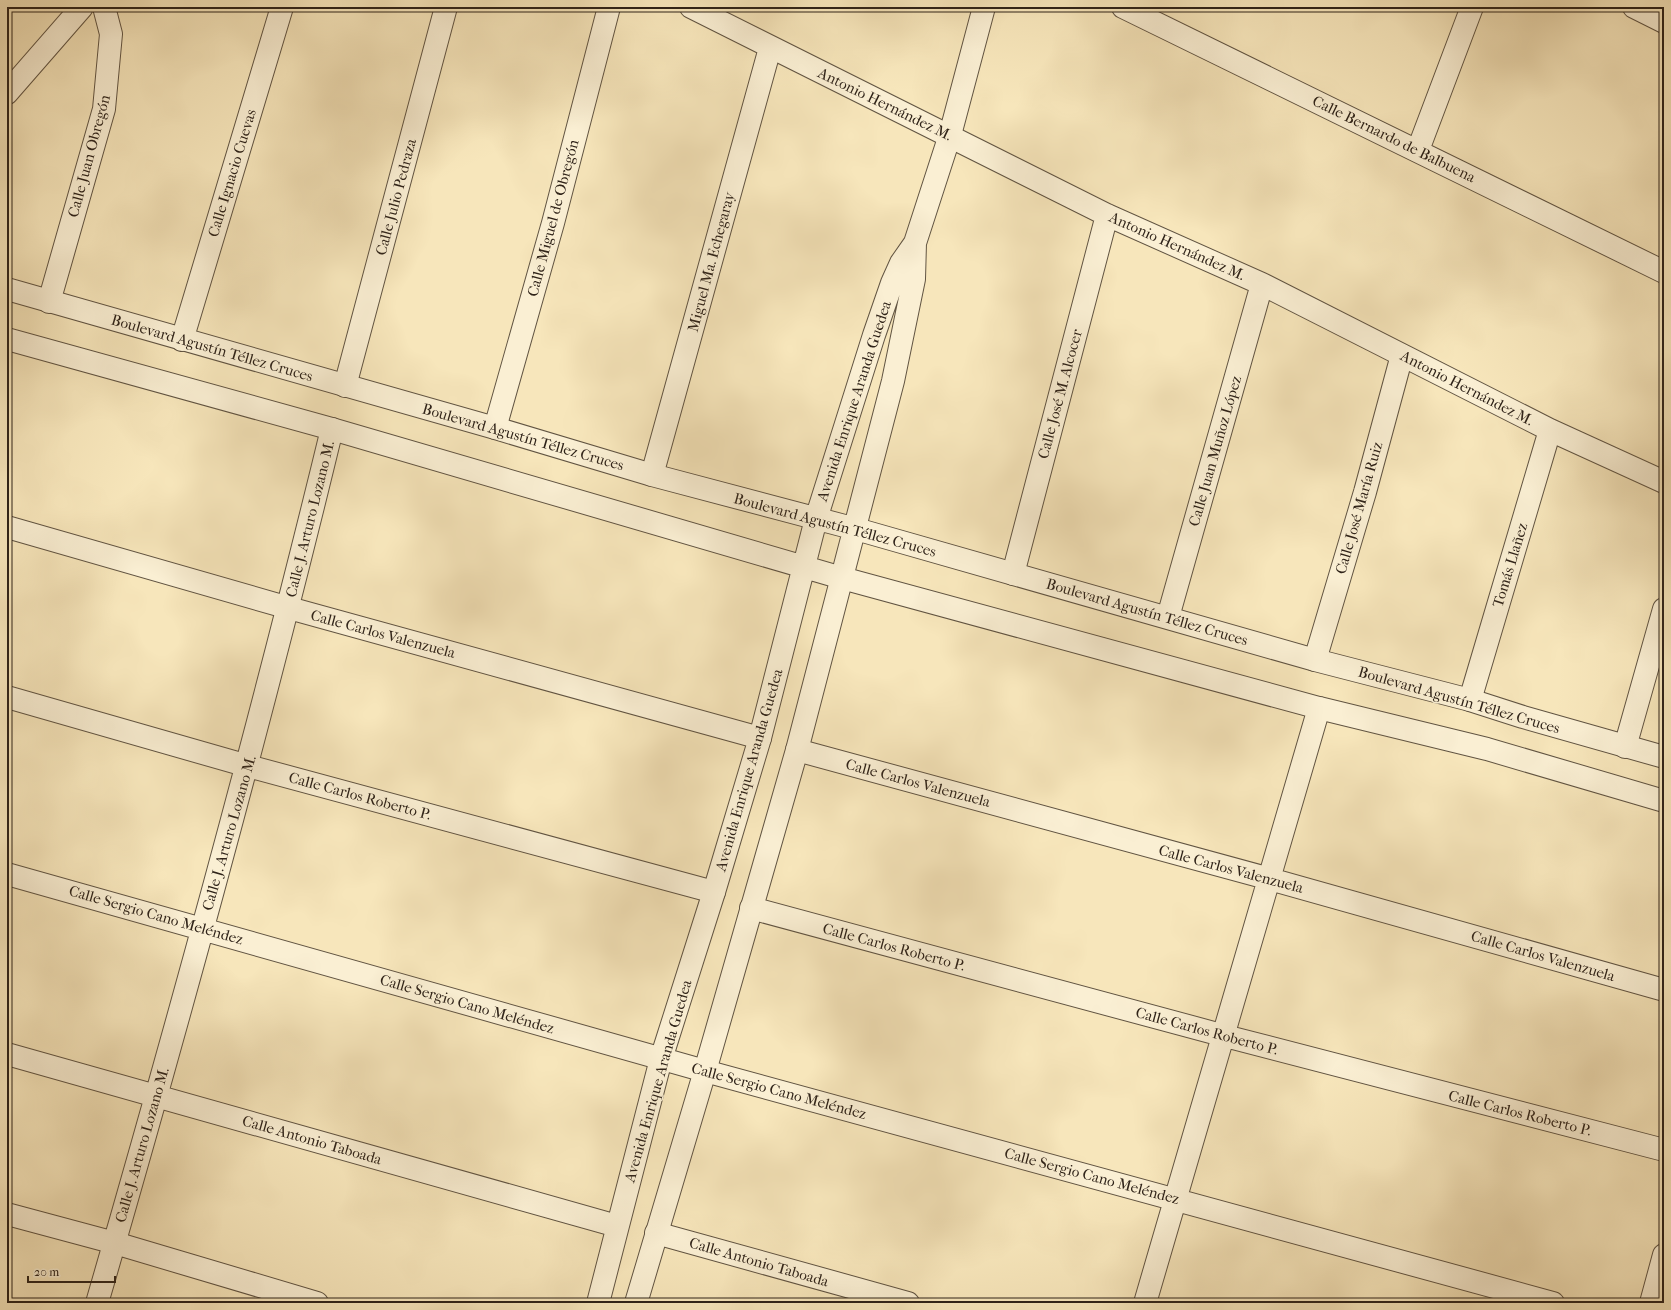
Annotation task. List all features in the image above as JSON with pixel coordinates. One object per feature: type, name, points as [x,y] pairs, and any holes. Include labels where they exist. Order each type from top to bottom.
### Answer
[{"type":"street","points":[[7,93],[82,7]]},
{"type":"street","name":"Calle Juan Obregón","points":[[49,302],[104,109],[111,34],[104,7]]},
{"type":"street","name":"Calle Ignacio Cuevas","points":[[182,340],[282,7]]},
{"type":"street","name":"Calle Julio Pedraza","points":[[345,386],[446,7]]},
{"type":"street","name":"Calle Miguel de Obregón","points":[[495,428],[555,215],[609,7]]},
{"type":"street","name":"Antonio Hernández M.","points":[[691,7],[770,48],[950,135],[1107,215],[1262,284],[1550,430],[1664,482]]},
{"type":"street","name":"Avenida Enrique Aranda Guedea","points":[[636,1303],[705,1071],[797,750],[856,529],[893,382],[914,279],[915,243],[950,135],[984,7]]},
{"type":"street","name":"Calle Bernardo de Balbuena","points":[[1123,7],[1418,150],[1664,272]]},
{"type":"street","points":[[1418,150],[1472,7]]},
{"type":"street","points":[[1634,7],[1664,22]]},
{"type":"street","name":"Miguel Ma. Echegaray","points":[[652,476],[770,48]]},
{"type":"street","name":"Calle José M. Alcocer","points":[[1014,574],[1107,215]]},
{"type":"street","name":"Avenida Enrique Aranda Guedea","points":[[598,1303],[661,1059],[714,892],[760,738],[816,519],[889,290],[901,263],[915,243]]},
{"type":"street","name":"Calle Juan Muñoz López","points":[[1168,618],[1262,284]]},
{"type":"street","name":"Boulevard Agustín Téllez Cruces","points":[[7,289],[495,428],[652,476],[856,529],[1316,660],[1470,700],[1625,747],[1664,757]]},
{"type":"street","points":[[7,339],[332,429],[842,578],[1319,708],[1486,749],[1664,801]]},
{"type":"street","name":"Calle José María Ruiz","points":[[1316,660],[1402,355]]},
{"type":"street","name":"Calle J. Arturo Lozano M.","points":[[97,1303],[248,766],[289,608],[332,429]]},
{"type":"street","name":"Tomás Llañez","points":[[1470,700],[1550,430]]},
{"type":"street","name":"Calle Carlos Valenzuela","points":[[7,527],[289,608],[760,738]]},
{"type":"street","points":[[1625,747],[1664,609]]},
{"type":"street","name":"Calle Carlos Roberto P.","points":[[7,697],[248,766],[714,892]]},
{"type":"street","points":[[1145,1303],[1225,1036],[1319,708]]},
{"type":"street","name":"Calle Carlos Valenzuela","points":[[797,750],[1664,990]]},
{"type":"street","name":"Calle Sergio Cano Meléndez","points":[[7,874],[661,1059],[1553,1303]]},
{"type":"street","name":"Calle Carlos Roberto P.","points":[[751,908],[1225,1036],[1664,1150]]},
{"type":"street","name":"Calle Antonio Taboada","points":[[7,1054],[617,1226]]},
{"type":"street","points":[[7,1214],[115,1243],[317,1303]]},
{"type":"street","name":"Calle Antonio Taboada","points":[[656,1233],[908,1303]]},
{"type":"street","points":[[1651,1303],[1664,1255]]}]
